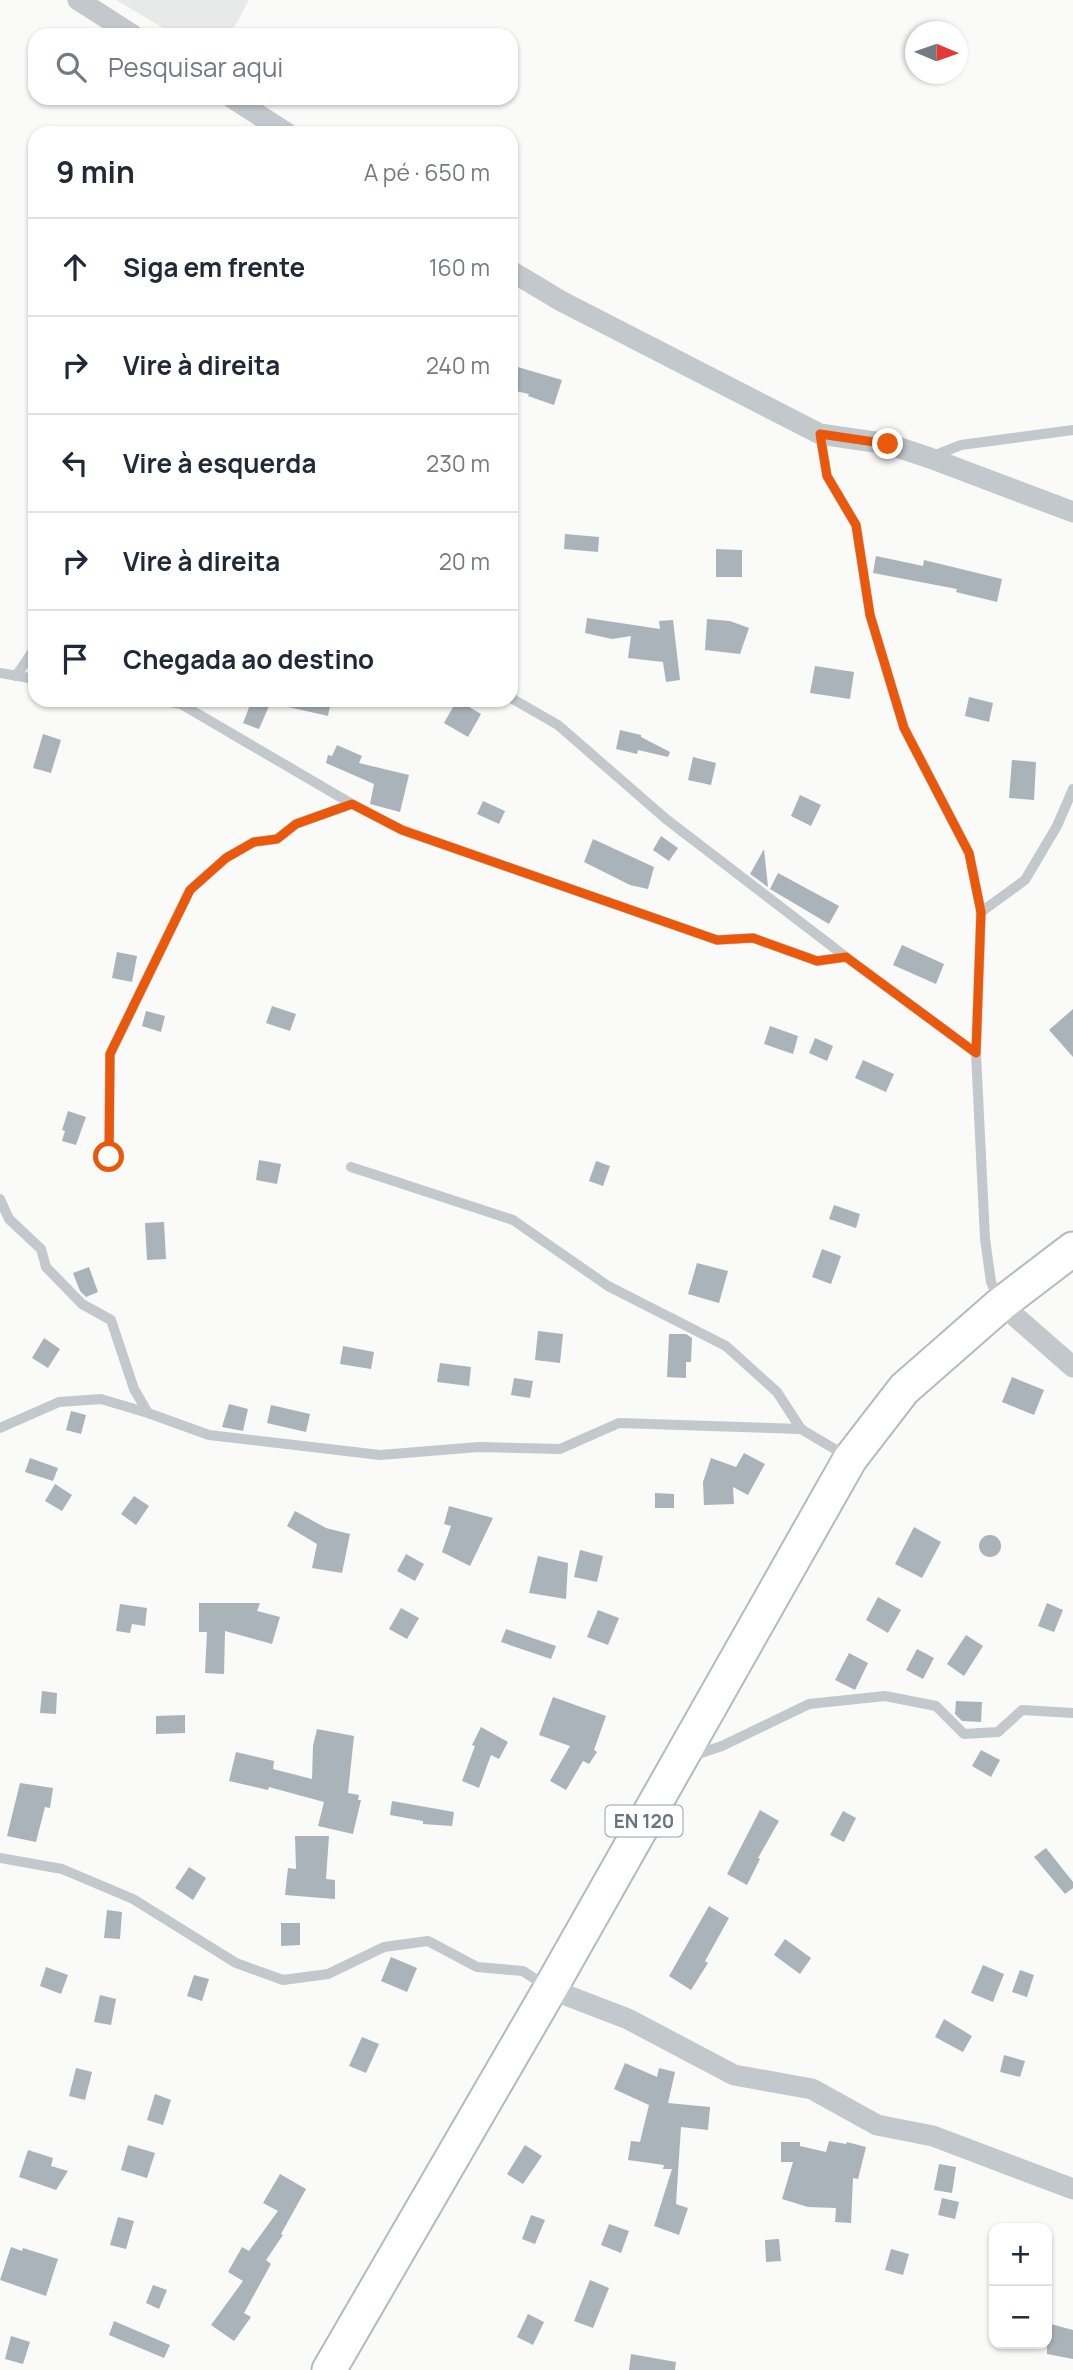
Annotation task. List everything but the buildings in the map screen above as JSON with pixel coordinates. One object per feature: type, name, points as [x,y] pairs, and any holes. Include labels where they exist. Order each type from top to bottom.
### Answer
[{"type":"main road","name":"EN 120","points":[[329,2370],[550,1989],[850,1459],[904,1389],[1001,1304],[1073,1249]]},
{"type":"street","points":[[78,0],[122,28]]},
{"type":"street","points":[[242,105],[274,126]]},
{"type":"street","points":[[518,275],[561,301],[820,434],[888,444],[930,457],[1073,512]]},
{"type":"street","points":[[1001,1304],[1073,1367]]},
{"type":"street","points":[[550,1989],[628,2019],[734,2075],[812,2089],[877,2125],[933,2136],[1073,2189]]},
{"type":"lane","points":[[930,457],[961,445],[1073,430]]},
{"type":"lane","points":[[820,434],[827,476],[856,525],[870,615],[904,728],[969,853],[981,912],[976,1053],[985,1239],[991,1282],[1001,1304]]},
{"type":"lane","points":[[16,676],[28,658]]},
{"type":"lane","points":[[0,673],[28,678]]},
{"type":"lane","points":[[518,702],[558,725],[666,820],[976,1053]]},
{"type":"lane","points":[[186,707],[352,804],[402,830],[717,940],[753,938],[817,961],[846,957]]},
{"type":"lane","points":[[981,912],[1025,880],[1057,826],[1073,789]]},
{"type":"lane","points":[[109,1157],[110,1054],[190,890],[226,858],[254,842],[277,839],[296,824],[352,804]]},
{"type":"lane","points":[[351,1167],[513,1220],[608,1286],[726,1346],[777,1392],[801,1429],[850,1459]]},
{"type":"lane","points":[[0,1199],[9,1219],[41,1249],[47,1267],[82,1304],[111,1320],[134,1389],[148,1412]]},
{"type":"lane","points":[[0,1428],[59,1402],[101,1399],[148,1412],[209,1435],[380,1455],[479,1447],[560,1449],[619,1423],[801,1429]]},
{"type":"lane","points":[[679,1760],[722,1746],[809,1704],[885,1696],[936,1706],[964,1734],[998,1732],[1022,1710],[1073,1713]]},
{"type":"lane","points":[[0,1858],[62,1869],[121,1894],[236,1963],[283,1980],[328,1975],[384,1947],[428,1941],[477,1967],[523,1971],[550,1989]]},
{"type":"shaded area","points":[[116,0],[249,0],[234,28],[163,28]]},
{"type":"route","points":[[109,1157],[110,1054],[190,890],[226,858],[254,842],[277,839],[296,824],[352,804],[402,830],[717,940],[753,938],[817,961],[846,957],[976,1053],[981,912],[969,853],[904,728],[870,615],[856,525],[827,476],[820,434],[888,444]]}]
